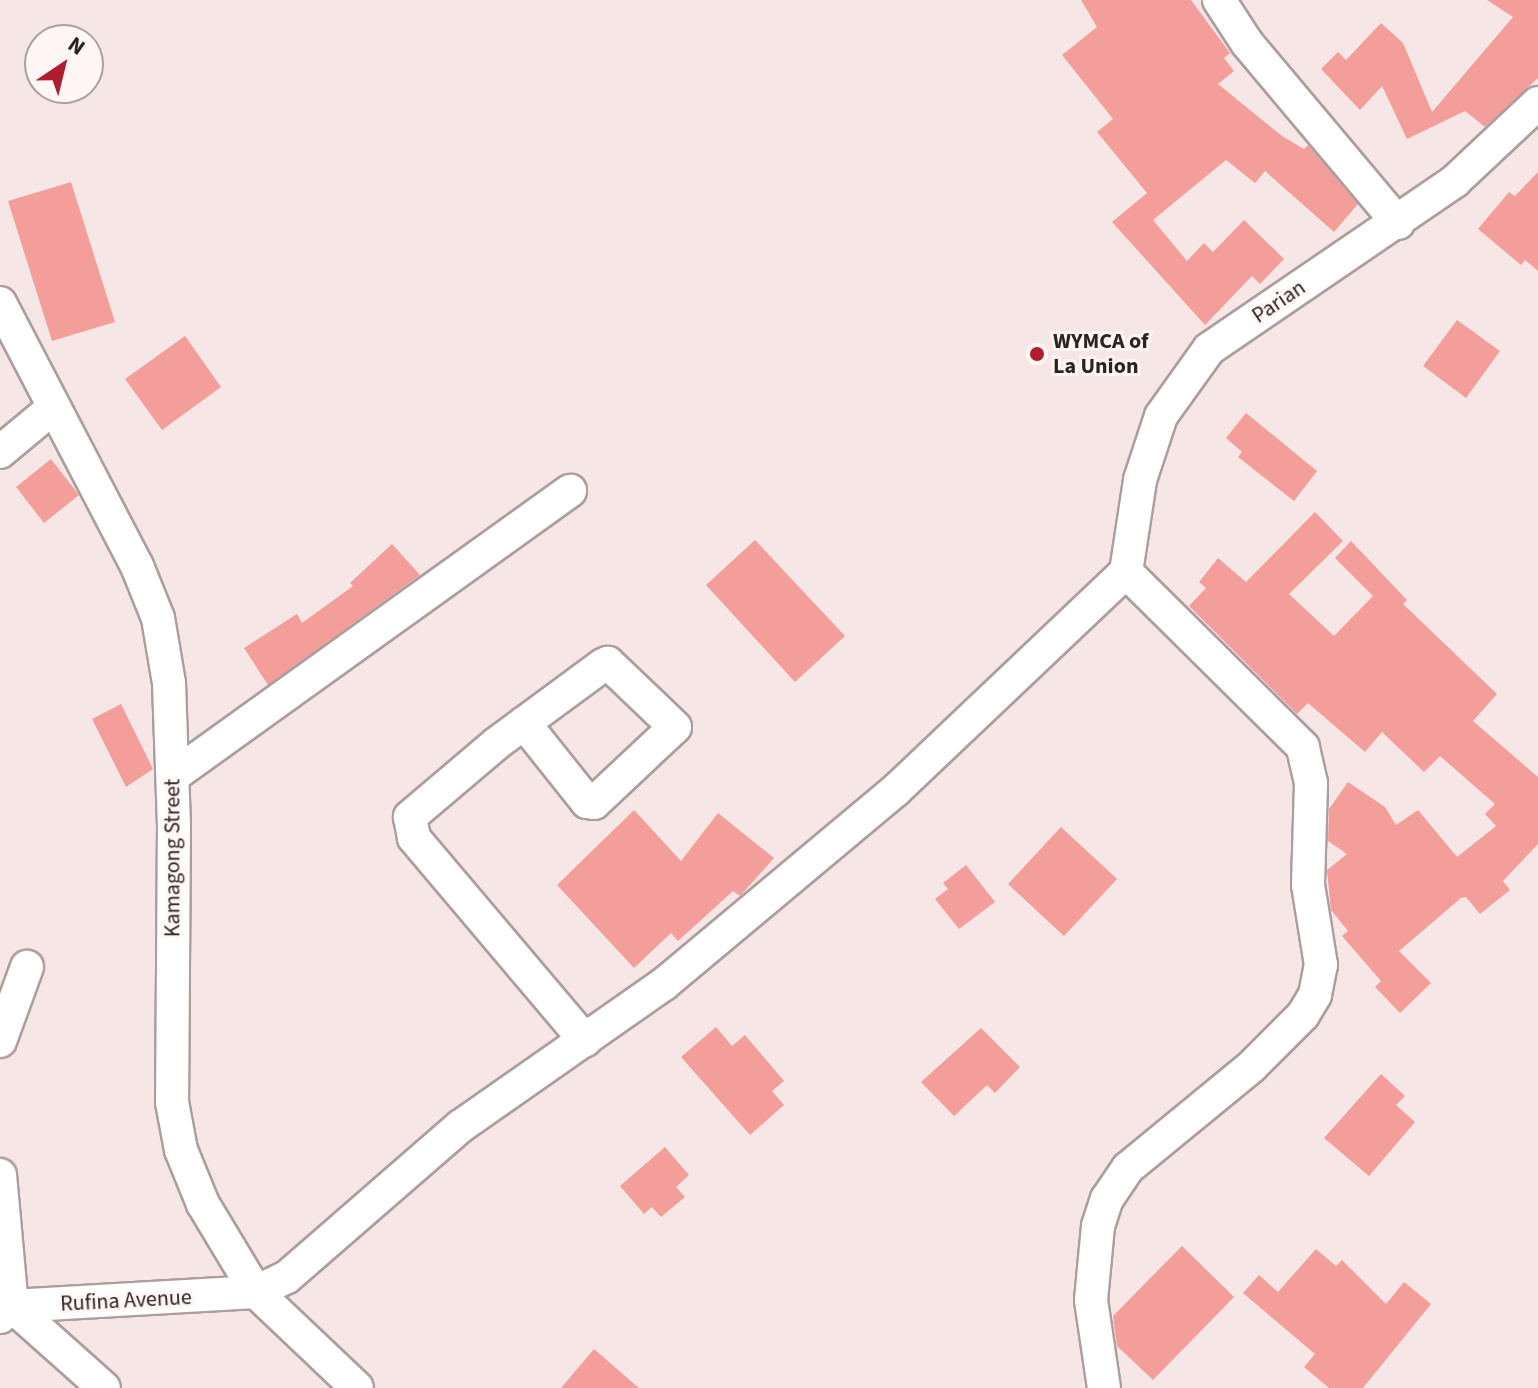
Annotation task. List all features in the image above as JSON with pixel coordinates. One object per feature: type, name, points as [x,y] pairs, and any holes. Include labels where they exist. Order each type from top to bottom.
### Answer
[{"type":"street","points":[[1219,0],[1247,43],[1398,223]]},
{"type":"street","name":"Parian","points":[[1126,572],[1140,480],[1161,416],[1183,381],[1209,349],[1398,223],[1455,181],[1538,103]]},
{"type":"street","name":"Kamagong Street","points":[[0,303],[137,566],[158,618],[169,683],[173,776],[172,1102],[181,1150],[203,1204],[256,1292],[357,1388]]},
{"type":"street","points":[[0,452],[54,407]]},
{"type":"street","points":[[173,776],[570,491]]},
{"type":"street","points":[[256,1292],[287,1277],[517,1082],[585,1040],[664,984],[896,790],[1126,572],[1303,747],[1311,783],[1308,885],[1321,965],[1315,995],[1303,1015],[1252,1066],[1137,1160],[1107,1199],[1098,1226],[1091,1300],[1104,1388]]},
{"type":"street","points":[[524,723],[587,802],[594,803],[675,727],[613,663],[524,723],[410,817],[410,829],[585,1040]]},
{"type":"street","points":[[0,1041],[27,967]]},
{"type":"street","points":[[0,1175],[6,1312],[104,1388]]},
{"type":"street","name":"Rufina Avenue","points":[[6,1312],[256,1292]]},
{"type":"building","points":[[1081,0],[1191,0],[1230,53],[1224,58],[1234,71],[1218,84],[1282,136],[1304,149],[1308,145],[1358,204],[1334,232],[1265,171],[1255,183],[1226,160],[1153,220],[1187,261],[1204,243],[1213,252],[1244,220],[1284,259],[1260,284],[1252,276],[1205,325],[1112,222],[1147,193],[1097,132],[1113,119],[1062,55],[1097,27]]},
{"type":"building","points":[[1487,0],[1538,0],[1538,78],[1485,127],[1465,111],[1407,139],[1382,86],[1360,110],[1321,69],[1338,52],[1346,60],[1381,23],[1403,43],[1432,112],[1513,17]]},
{"type":"building","points":[[1538,172],[1538,271],[1525,260],[1521,265],[1478,229],[1509,192],[1515,196]]},
{"type":"building","points":[[71,182],[115,322],[52,341],[8,201]]},
{"type":"building","points":[[1457,320],[1500,351],[1466,398],[1423,366]]},
{"type":"building","points":[[185,336],[221,387],[162,430],[125,379]]},
{"type":"building","points":[[1246,413],[1317,471],[1294,501],[1238,457],[1242,452],[1226,438]]},
{"type":"building","points":[[51,459],[79,495],[44,523],[16,487]]},
{"type":"building","points":[[1315,512],[1343,541],[1289,594],[1334,636],[1373,596],[1335,558],[1351,541],[1407,600],[1403,604],[1497,694],[1473,721],[1538,777],[1538,844],[1503,881],[1510,890],[1480,914],[1466,897],[1461,898],[1399,951],[1431,983],[1400,1013],[1375,987],[1381,981],[1342,936],[1348,931],[1331,910],[1327,870],[1347,854],[1328,841],[1329,809],[1348,782],[1385,807],[1396,825],[1418,810],[1457,857],[1496,826],[1485,814],[1495,804],[1440,756],[1424,772],[1382,732],[1365,752],[1308,703],[1297,714],[1189,606],[1206,588],[1199,582],[1218,558],[1246,582]]},
{"type":"building","points":[[755,540],[845,636],[795,682],[706,585]]},
{"type":"building","points":[[392,544],[420,575],[268,685],[244,648],[297,614],[302,623],[353,586],[350,583]]},
{"type":"building","points":[[121,704],[153,769],[126,787],[92,719]]},
{"type":"building","points":[[634,810],[681,861],[718,813],[774,858],[740,896],[733,891],[678,941],[671,933],[634,968],[557,885]]},
{"type":"building","points":[[1061,827],[1117,879],[1064,936],[1008,884]]},
{"type":"building","points":[[966,865],[995,902],[959,929],[935,899],[948,889],[943,883]]},
{"type":"building","points":[[716,1027],[732,1046],[745,1035],[784,1081],[772,1091],[784,1105],[750,1135],[681,1057]]},
{"type":"building","points":[[981,1028],[1020,1067],[995,1093],[987,1085],[954,1116],[921,1082]]},
{"type":"building","points":[[1381,1074],[1405,1096],[1396,1105],[1415,1122],[1369,1176],[1324,1138]]},
{"type":"building","points":[[665,1147],[689,1175],[676,1187],[685,1197],[661,1217],[652,1207],[644,1214],[620,1186]]},
{"type":"building","points":[[1182,1246],[1234,1297],[1153,1380],[1117,1346],[1113,1316]]},
{"type":"building","points":[[1316,1249],[1336,1266],[1342,1260],[1386,1304],[1404,1282],[1431,1304],[1363,1388],[1329,1388],[1304,1367],[1315,1354],[1243,1293],[1259,1275],[1278,1292]]},
{"type":"building","points":[[594,1349],[639,1388],[561,1388]]},
{"type":"place","name":"WYMCA of La Union","points":[[1037,354]]}]
